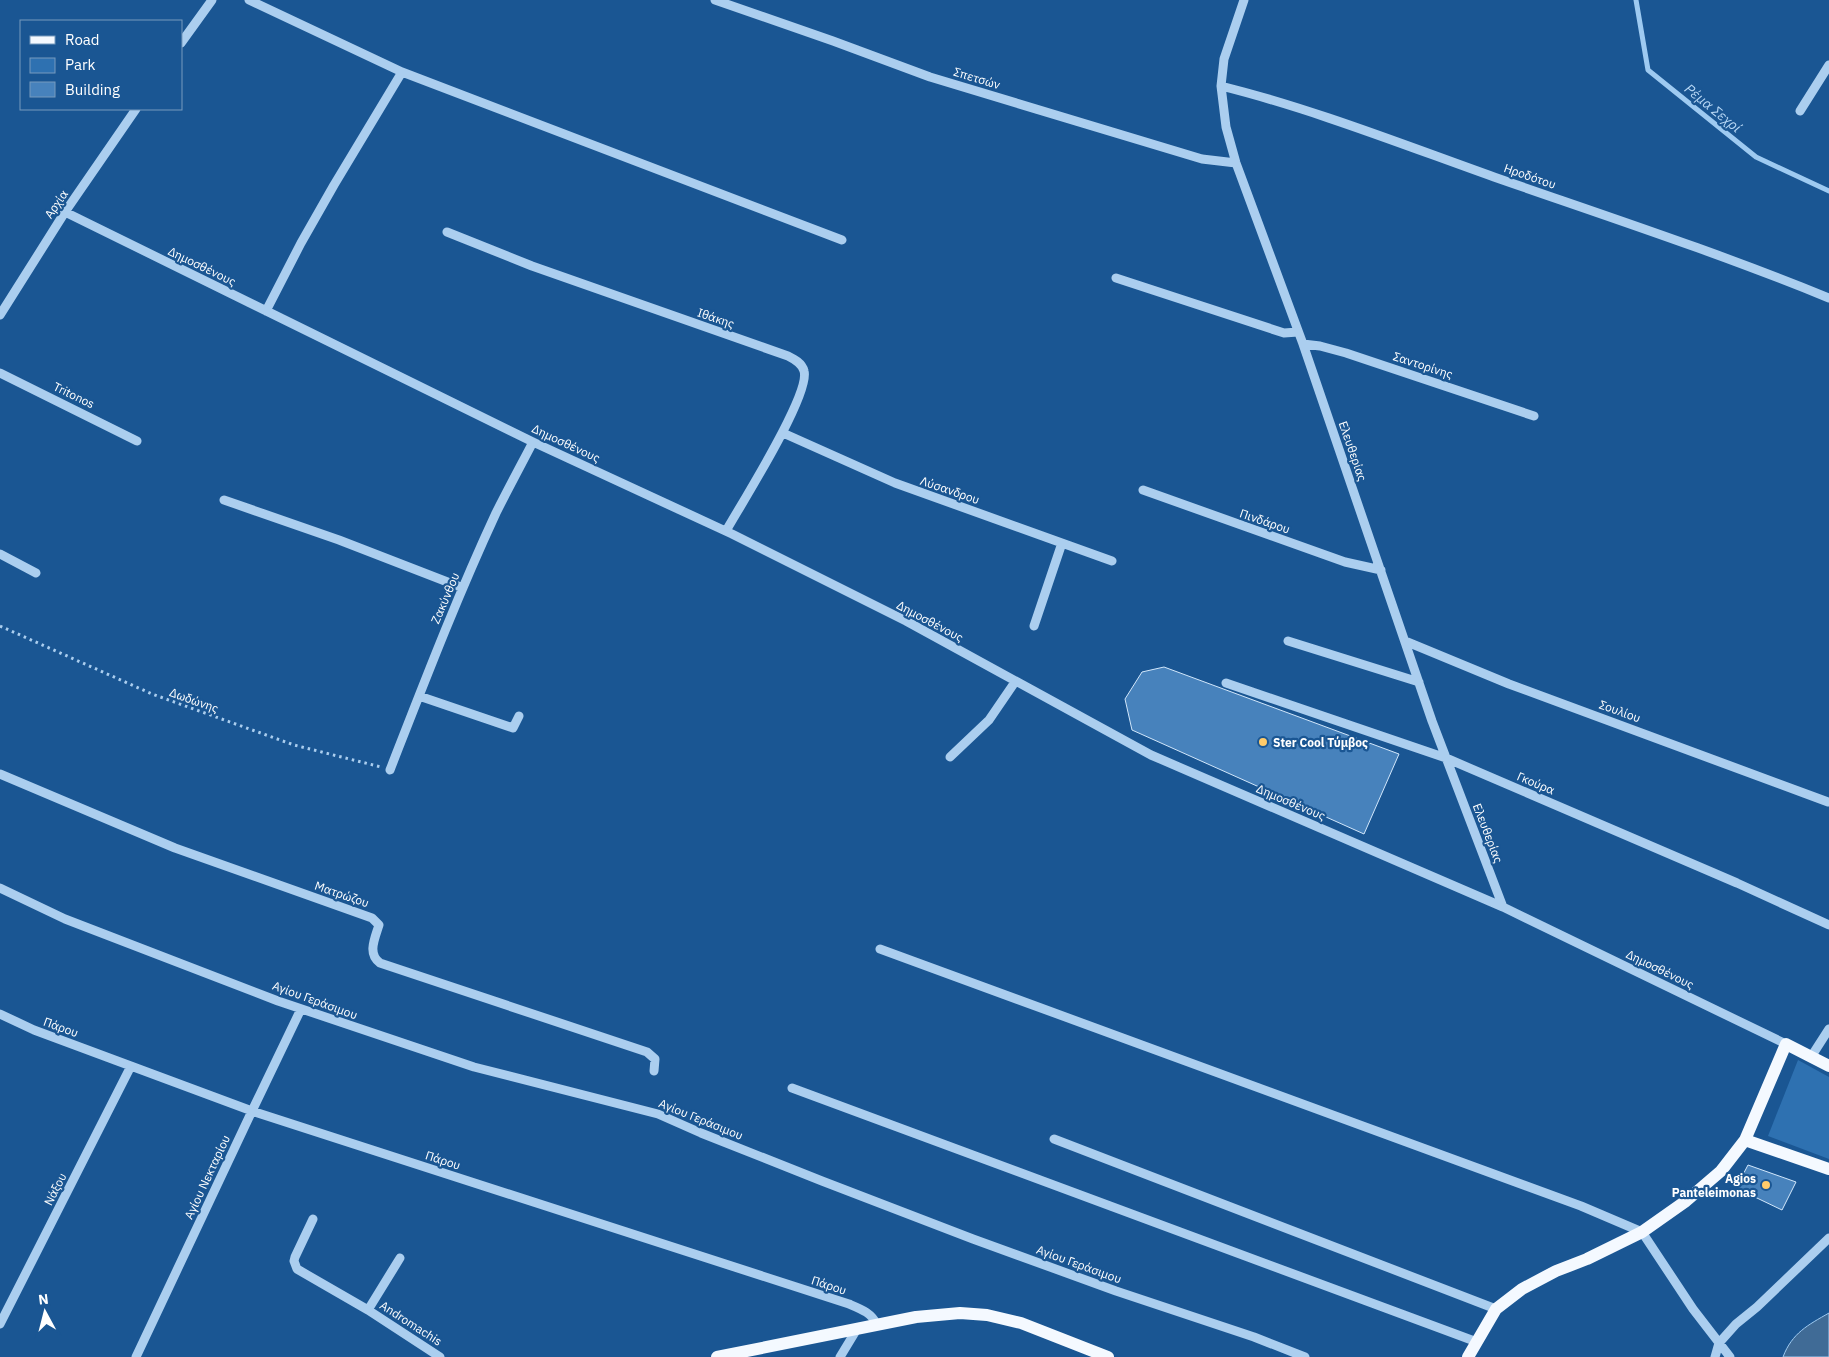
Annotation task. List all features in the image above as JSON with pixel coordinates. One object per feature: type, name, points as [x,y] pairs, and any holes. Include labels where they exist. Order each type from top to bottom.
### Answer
[{"type":"main road","points":[[1468,1357],[1496,1309],[1522,1289],[1556,1271],[1642,1232],[1686,1201],[1721,1171],[1745,1140],[1786,1044],[1829,1066]]},
{"type":"main road","points":[[1745,1140],[1829,1168]]},
{"type":"main road","points":[[717,1357],[936,1315],[982,1314],[1021,1324],[1108,1357]]},
{"type":"street","points":[[182,42],[212,0]]},
{"type":"street","points":[[249,0],[402,72],[842,240]]},
{"type":"street","name":"Σπετσών","points":[[715,0],[930,77],[1202,159],[1236,163]]},
{"type":"street","name":"Ελευθερίας","points":[[1244,0],[1224,59],[1221,86],[1226,127],[1236,163],[1303,344],[1446,758],[1502,907]]},
{"type":"street","points":[[1800,111],[1829,65]]},
{"type":"street","points":[[266,311],[334,185],[402,72]]},
{"type":"street","name":"Ηροδότου","points":[[1221,86],[1323,117],[1662,234],[1829,298]]},
{"type":"street","name":"Αρχία","points":[[0,315],[65,212],[135,110]]},
{"type":"street","name":"Δημοσθένους","points":[[65,212],[533,442],[726,531],[906,621],[1151,755],[1502,907],[1786,1044]]},
{"type":"street","name":"Ιθάκης","points":[[447,232],[532,266],[788,356],[797,361],[804,371],[804,384],[783,433],[726,531]]},
{"type":"street","points":[[1116,278],[1284,333],[1298,332]]},
{"type":"street","name":"Σαντορίνης","points":[[1303,344],[1320,346],[1346,353],[1534,416]]},
{"type":"street","name":"Tritonos","points":[[0,373],[137,441]]},
{"type":"street","name":"Λύσανδρου","points":[[783,433],[894,483],[1112,561]]},
{"type":"street","name":"Ζακύνθου","points":[[390,770],[463,588],[497,512],[533,442]]},
{"type":"street","name":"Πινδάρου","points":[[1143,490],[1345,562],[1381,570]]},
{"type":"street","points":[[224,500],[339,540],[463,588]]},
{"type":"street","points":[[1034,626],[1062,542]]},
{"type":"street","points":[[0,554],[36,573]]},
{"type":"street","points":[[1288,641],[1419,682]]},
{"type":"street","name":"Σουλίου","points":[[1405,641],[1508,684],[1828,802]]},
{"type":"street","points":[[950,757],[989,720],[1015,682]]},
{"type":"street","name":"Γκούρα","points":[[1226,683],[1446,758],[1737,883],[1829,926]]},
{"type":"street","points":[[419,696],[513,728],[519,716]]},
{"type":"street","name":"Ματρώζου","points":[[0,774],[175,848],[372,918],[379,925],[372,951],[374,960],[647,1052],[655,1059],[654,1071]]},
{"type":"street","name":"Αγίου Γεράσιμου","points":[[0,888],[64,919],[301,1008],[474,1067],[658,1114],[813,1178],[973,1239],[1116,1291],[1254,1337],[1305,1357]]},
{"type":"street","points":[[880,949],[1581,1206],[1642,1232],[1693,1309],[1730,1357]]},
{"type":"street","name":"Αγίου Νεκταρίου","points":[[136,1357],[301,1008]]},
{"type":"street","name":"Πάρου","points":[[0,1014],[34,1030],[252,1110],[849,1304],[867,1312],[874,1318],[877,1325]]},
{"type":"street","points":[[1811,1057],[1829,1029]]},
{"type":"street","name":"Νάξου","points":[[0,1324],[132,1066]]},
{"type":"street","points":[[792,1088],[1477,1342]]},
{"type":"street","points":[[1054,1139],[1496,1309]]},
{"type":"street","name":"Andromachis","points":[[312,1219],[295,1257],[297,1269],[368,1310],[440,1357]]},
{"type":"street","points":[[1715,1357],[1719,1343],[1736,1324],[1757,1307],[1829,1238]]},
{"type":"street","name":"Andromachis","points":[[368,1310],[400,1258]]},
{"type":"street","points":[[840,1357],[857,1329]]},
{"type":"path","name":"Δωδώνης","points":[[0,626],[152,694],[294,746],[390,770]]},
{"type":"green space","points":[[1798,1060],[1829,1077],[1829,1159],[1768,1136]]},
{"type":"shaded area","points":[[1829,1313],[1829,1357],[1783,1357],[1791,1342],[1802,1330]]},
{"type":"building","name":"Ster Cool Τύμβος","points":[[1164,667],[1399,754],[1364,834],[1132,730],[1125,699],[1142,672]]},
{"type":"building","name":"Agios Panteleimonas","points":[[1748,1165],[1796,1182],[1782,1210],[1736,1188]]},
{"type":"waterway","name":"Ρέμα Σεχρί","points":[[1636,0],[1648,70],[1756,157],[1829,191]]},
{"type":"place","name":"Ster Cool Τύμβος","points":[[1263,742]]},
{"type":"place","name":"Agios Panteleimonas","points":[[1766,1185]]}]
